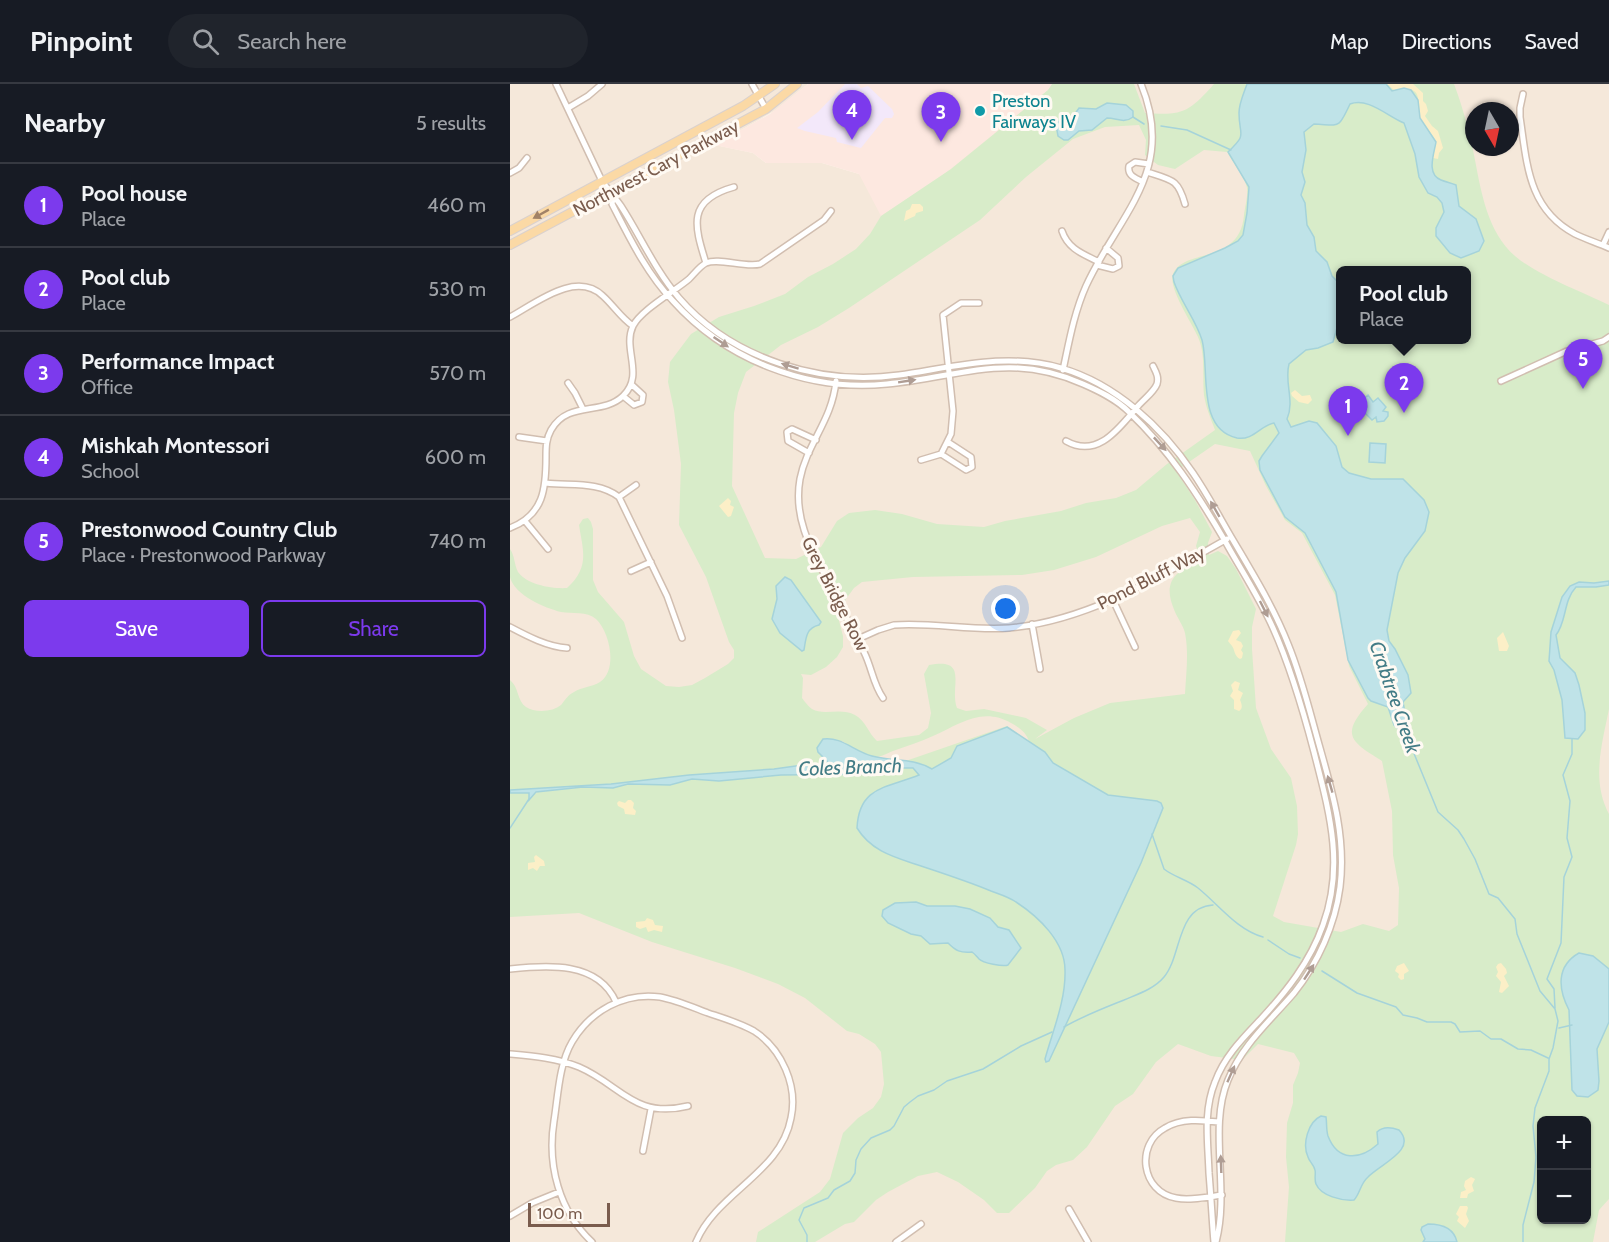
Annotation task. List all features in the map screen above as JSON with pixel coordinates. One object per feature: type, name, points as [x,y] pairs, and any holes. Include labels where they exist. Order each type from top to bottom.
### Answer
[{"type":"main road","name":"Northwest Cary Parkway","points":[[510,231],[759,96],[776,84]]},
{"type":"main road","name":"Northwest Cary Parkway","points":[[510,245],[612,195],[766,109],[797,84]]},
{"type":"street","points":[[556,84],[602,181],[619,202],[651,259],[689,308],[713,328],[754,353],[790,367],[836,380],[888,376],[986,361],[1014,360],[1062,371],[1102,386],[1166,438],[1184,459],[1231,537],[1276,617],[1302,683],[1335,800],[1340,834],[1341,869],[1340,890],[1332,921],[1314,963],[1299,986],[1241,1054],[1226,1087],[1220,1122],[1222,1195],[1215,1242]]},
{"type":"street","points":[[568,108],[602,84]]},
{"type":"street","points":[[752,84],[766,109]]},
{"type":"street","points":[[1062,371],[1080,300],[1148,172],[1153,141],[1152,124],[1148,102],[1141,84]]},
{"type":"street","points":[[1523,94],[1520,117],[1528,175],[1533,188],[1546,211],[1562,225],[1575,234],[1609,248]]},
{"type":"street","points":[[510,173],[519,168],[527,158]]},
{"type":"street","points":[[1143,182],[1132,176],[1129,166],[1135,162],[1149,164]]},
{"type":"street","points":[[1148,172],[1177,184],[1181,189],[1185,204]]},
{"type":"street","points":[[706,263],[697,235],[698,213],[709,198],[718,192],[734,187]]},
{"type":"street","points":[[612,195],[612,204],[635,247],[668,295],[697,324],[738,353],[761,364],[790,375],[884,385],[1004,367],[1062,371]]},
{"type":"street","points":[[510,528],[525,521],[539,503],[546,483],[546,441],[550,431],[562,417],[570,412],[611,403],[623,396],[631,384],[634,372],[631,342],[633,326],[650,308],[706,263],[751,266],[760,264],[824,220],[831,212]]},
{"type":"street","points":[[1062,231],[1064,239],[1071,247],[1113,269],[1119,266],[1118,258],[1106,248]]},
{"type":"street","points":[[1603,245],[1609,232]]},
{"type":"street","points":[[510,317],[564,289],[583,286],[592,288],[603,296],[618,314],[633,326]]},
{"type":"street","points":[[921,460],[941,454],[948,442],[953,423],[943,315],[961,303],[979,303]]},
{"type":"street","points":[[1501,381],[1567,351],[1603,341],[1609,337]]},
{"type":"street","points":[[1065,441],[1080,448],[1097,444],[1116,432],[1158,382],[1153,366]]},
{"type":"street","name":"Grey Bridge Row","points":[[836,380],[831,409],[803,470],[799,490],[801,523],[813,552],[858,639],[870,666],[876,689],[883,698]]},
{"type":"street","points":[[568,383],[583,409]]},
{"type":"street","points":[[623,396],[634,405],[642,402],[643,395],[631,384]]},
{"type":"street","points":[[1133,412],[1175,461],[1198,495],[1264,610],[1292,673],[1329,810],[1334,857],[1330,899],[1316,944],[1290,986],[1244,1036],[1223,1065],[1210,1096],[1207,1121],[1215,1242]]},
{"type":"street","points":[[809,453],[788,441],[787,432],[792,429],[796,430],[816,440]]},
{"type":"street","points":[[519,437],[546,441]]},
{"type":"street","points":[[941,454],[966,470],[972,467],[971,457],[948,442]]},
{"type":"street","points":[[546,483],[597,486],[608,489],[619,497],[667,596],[682,638]]},
{"type":"street","points":[[619,497],[636,485]]},
{"type":"street","points":[[525,521],[548,549]]},
{"type":"street","name":"Pond Bluff Way","points":[[858,639],[894,625],[989,628],[1032,624],[1088,609],[1113,600],[1231,537]]},
{"type":"street","points":[[631,571],[651,562]]},
{"type":"street","points":[[1113,600],[1135,647]]},
{"type":"street","points":[[1032,624],[1040,669]]},
{"type":"street","points":[[510,627],[550,646],[567,648]]},
{"type":"street","points":[[510,969],[554,966],[576,970],[604,985],[612,992],[616,1002]]},
{"type":"street","points":[[592,1242],[573,1220],[559,1192],[553,1165],[552,1144],[564,1062],[568,1048],[582,1027],[602,1010],[616,1002],[634,998],[660,997],[732,1021],[762,1037],[779,1057],[787,1072],[793,1107],[781,1147],[769,1162],[713,1213],[696,1242]]},
{"type":"street","points":[[510,1054],[564,1062],[588,1071],[633,1102],[651,1109],[676,1109],[688,1106]]},
{"type":"street","points":[[643,1151],[651,1109]]},
{"type":"street","points":[[1220,1122],[1181,1122],[1163,1128],[1147,1148],[1145,1163],[1151,1181],[1162,1193],[1182,1199],[1222,1195]]},
{"type":"street","points":[[510,1216],[532,1203],[559,1192]]},
{"type":"street","points":[[1069,1209],[1088,1242]]},
{"type":"street","points":[[896,1242],[921,1224]]},
{"type":"shaded area","points":[[510,84],[808,84],[776,110],[715,145],[753,153],[766,163],[822,163],[859,174],[928,185],[1048,90],[1052,84],[1609,84],[1609,1242],[510,1242]]},
{"type":"shaded area","points":[[808,84],[1052,84],[1048,90],[942,176],[881,216],[859,174],[822,163],[766,163],[753,153],[714,145],[770,114]]},
{"type":"shaded area","points":[[845,84],[857,84],[861,88],[868,86],[892,109],[894,114],[892,118],[885,118],[861,148],[837,142],[836,138],[797,128],[818,112]]},
{"type":"green space","points":[[1052,84],[1134,84],[1145,113],[1168,114],[1177,113],[1191,106],[1214,84],[1454,84],[1465,118],[1465,156],[1474,156],[1483,198],[1498,236],[1506,247],[1524,263],[1609,305],[1609,709],[1601,749],[1599,776],[1600,789],[1609,814],[1609,1199],[1599,1210],[1593,1242],[1285,1242],[1289,1187],[1286,1157],[1287,1123],[1293,1103],[1293,1085],[1300,1063],[1294,1053],[1258,1044],[1242,1060],[1211,1056],[1178,1044],[1156,1062],[1133,1094],[1115,1106],[1087,1147],[1073,1160],[1056,1165],[1047,1171],[1035,1188],[1009,1213],[997,1213],[984,1200],[958,1182],[937,1172],[918,1176],[888,1192],[876,1200],[854,1222],[845,1224],[815,1242],[756,1242],[758,1232],[820,1192],[830,1179],[843,1133],[858,1118],[873,1108],[881,1097],[884,1084],[881,1052],[875,1044],[859,1034],[847,1031],[805,998],[778,984],[652,942],[579,913],[510,917],[510,793],[530,793],[530,797],[538,792],[583,787],[613,788],[628,784],[670,785],[692,779],[719,781],[781,775],[868,774],[1007,726],[1029,742],[1023,731],[1011,723],[990,716],[970,719],[877,757],[862,754],[842,741],[818,752],[824,756],[828,764],[689,775],[611,784],[510,790],[510,680],[526,707],[539,711],[549,710],[561,705],[574,692],[600,682],[609,669],[610,651],[601,625],[592,616],[561,612],[531,600],[517,590],[510,577],[510,549],[518,572],[527,580],[555,588],[567,588],[582,566],[583,551],[579,525],[583,519],[588,518],[593,529],[593,580],[598,592],[624,622],[634,656],[641,669],[666,686],[679,687],[692,685],[728,664],[734,658],[734,650],[729,642],[706,577],[679,525],[681,464],[668,382],[670,362],[691,334],[719,317],[785,294],[808,277],[856,249],[870,234],[881,216],[951,169],[1048,90]],"holes":[[[1139,125],[1146,140],[1145,155],[1158,165],[1175,169],[1204,150],[1227,152],[1242,175],[1247,188],[1240,231],[1233,242],[1222,249],[1179,266],[1172,280],[1177,296],[1200,344],[1203,358],[1204,395],[1215,430],[1167,464],[1136,490],[1116,498],[984,527],[937,524],[902,514],[875,510],[849,513],[837,521],[821,547],[796,559],[765,558],[732,486],[734,413],[746,372],[781,345],[818,327],[849,308],[980,220],[1026,177],[1073,139],[1105,127]],[[1215,444],[1250,451],[1285,520],[1302,533],[1335,595],[1349,666],[1368,704],[1354,723],[1353,737],[1363,748],[1382,761],[1392,811],[1393,855],[1399,888],[1398,925],[1389,931],[1363,924],[1341,932],[1284,922],[1273,916],[1296,845],[1297,806],[1291,778],[1271,749],[1256,708],[1252,649],[1252,627],[1256,609],[1227,556],[1218,551],[1209,555],[1208,543],[1212,532],[1176,471]],[[1190,518],[1200,532],[1196,546],[1201,559],[1178,573],[1170,585],[1171,601],[1184,630],[1186,641],[1185,694],[1110,703],[1074,718],[1035,739],[1047,730],[1026,718],[984,709],[966,711],[957,708],[954,670],[950,665],[929,665],[924,674],[931,713],[928,728],[919,735],[877,741],[862,720],[855,715],[844,712],[817,711],[802,698],[803,678],[801,674],[811,675],[826,667],[837,657],[843,647],[843,636],[838,617],[846,599],[862,582],[913,577],[1022,575],[1054,570],[1096,557],[1162,526]]]},
{"type":"sand","points":[[1387,84],[1413,84],[1423,93],[1423,101],[1428,111],[1425,116],[1438,131],[1443,148],[1438,159],[1433,158],[1436,141],[1419,115],[1416,93],[1405,89],[1394,90]]},
{"type":"sand","points":[[912,204],[920,204],[923,211],[904,221],[906,211]]},
{"type":"sand","points":[[1295,390],[1302,396],[1310,395],[1312,400],[1308,404],[1299,402],[1291,393]]},
{"type":"sand","points":[[728,498],[731,501],[730,505],[734,507],[731,516],[728,517],[719,506]]},
{"type":"sand","points":[[1239,630],[1241,633],[1236,640],[1243,646],[1240,659],[1228,641],[1233,631]]},
{"type":"sand","points":[[1503,632],[1509,646],[1507,651],[1499,651],[1497,638]]},
{"type":"sand","points":[[1235,681],[1240,683],[1238,690],[1243,693],[1240,700],[1242,708],[1239,711],[1234,709],[1234,700],[1230,696],[1233,691],[1231,685]]},
{"type":"sand","points":[[628,800],[634,803],[635,815],[625,814],[624,809],[618,806],[619,801],[625,803]]},
{"type":"sand","points":[[536,855],[544,861],[545,866],[540,866],[537,871],[533,868],[528,870],[528,863],[535,862]]},
{"type":"sand","points":[[647,918],[653,920],[655,925],[663,926],[662,932],[654,930],[648,932],[646,927],[640,929],[636,927],[636,922],[645,921]]},
{"type":"sand","points":[[1404,963],[1409,971],[1401,980],[1395,971],[1397,966]]},
{"type":"sand","points":[[1501,963],[1506,969],[1507,973],[1504,976],[1509,986],[1502,993],[1499,992],[1501,982],[1496,976],[1498,972],[1496,967]]},
{"type":"sand","points":[[1471,1177],[1475,1179],[1472,1185],[1474,1191],[1468,1194],[1467,1198],[1460,1198],[1461,1192],[1466,1190],[1465,1181]]},
{"type":"sand","points":[[1460,1206],[1468,1208],[1466,1214],[1469,1221],[1465,1228],[1457,1221],[1459,1217],[1456,1214]]},
{"type":"water","points":[[1247,84],[1386,84],[1392,91],[1404,88],[1411,90],[1418,100],[1420,118],[1436,142],[1432,169],[1436,177],[1456,185],[1459,206],[1476,219],[1484,241],[1479,251],[1461,258],[1450,253],[1436,236],[1436,228],[1444,212],[1442,203],[1437,197],[1428,193],[1419,177],[1415,154],[1404,123],[1371,105],[1357,103],[1350,104],[1337,124],[1314,124],[1304,132],[1306,150],[1302,172],[1305,182],[1301,195],[1305,203],[1307,225],[1314,237],[1316,251],[1327,262],[1336,280],[1336,331],[1333,342],[1306,350],[1289,364],[1290,405],[1287,419],[1291,427],[1309,421],[1317,423],[1336,446],[1342,467],[1349,473],[1371,479],[1403,479],[1424,500],[1429,512],[1425,531],[1405,558],[1398,573],[1387,630],[1389,641],[1408,675],[1411,693],[1403,702],[1408,729],[1405,735],[1394,725],[1388,707],[1368,698],[1348,660],[1336,592],[1305,533],[1285,517],[1260,470],[1259,461],[1279,433],[1274,423],[1248,437],[1237,438],[1224,432],[1215,423],[1207,396],[1202,340],[1174,282],[1173,276],[1178,268],[1225,248],[1238,241],[1243,235],[1249,187],[1228,152],[1240,138],[1239,109]]},
{"type":"water","points":[[1107,103],[1126,105],[1133,111],[1133,117],[1123,120],[1107,118],[1092,130],[1079,131],[1068,140],[1058,136],[1056,125],[1060,120],[1072,118],[1079,108],[1096,109]]},
{"type":"water","points":[[1368,395],[1373,402],[1378,398],[1386,407],[1383,411],[1388,412],[1388,416],[1384,421],[1377,422],[1376,417],[1372,420],[1363,411],[1367,407],[1361,401]]},
{"type":"water","points":[[1370,443],[1386,444],[1385,463],[1369,462]]},
{"type":"water","points":[[785,577],[791,580],[821,622],[809,631],[802,651],[780,633],[772,619],[777,599],[776,586]]},
{"type":"water","points":[[1609,581],[1609,585],[1576,587],[1569,598],[1562,624],[1556,635],[1560,658],[1575,673],[1585,713],[1585,730],[1578,739],[1565,738],[1562,700],[1554,670],[1549,661],[1551,632],[1562,597],[1570,586],[1579,582]]},
{"type":"water","points":[[1007,727],[1045,752],[1053,763],[1108,795],[1157,801],[1163,808],[1141,863],[1049,1061],[1046,1062],[1065,981],[1061,950],[1049,931],[1025,908],[1010,899],[884,852],[869,842],[857,828],[859,814],[869,796],[886,786],[919,775],[913,768],[887,768],[868,774],[781,775],[719,781],[692,779],[670,785],[628,784],[613,788],[583,787],[536,792],[529,800],[529,793],[510,793],[510,790],[611,784],[827,764],[817,748],[823,739],[842,742],[872,756],[910,761],[932,769],[951,758],[957,746]]},
{"type":"water","points":[[916,902],[927,906],[955,906],[970,909],[990,918],[998,927],[1009,930],[1021,948],[1008,965],[993,964],[981,960],[972,952],[958,951],[948,943],[930,944],[921,936],[911,934],[888,923],[882,916],[883,910],[895,903]]},
{"type":"water","points":[[1579,953],[1593,956],[1609,969],[1609,1022],[1597,1049],[1598,1090],[1588,1097],[1577,1096],[1572,1090],[1569,1010],[1561,986],[1566,964]]},
{"type":"water","points":[[1321,1116],[1326,1117],[1327,1134],[1332,1144],[1343,1154],[1350,1156],[1364,1153],[1378,1144],[1377,1132],[1384,1128],[1399,1130],[1404,1137],[1401,1150],[1365,1180],[1354,1200],[1332,1197],[1322,1192],[1316,1184],[1314,1168],[1306,1152],[1306,1140],[1313,1123]]},
{"type":"water","points":[[1428,1224],[1450,1230],[1457,1242],[1423,1242],[1425,1239],[1421,1230]]},
{"type":"waterway","points":[[1133,117],[1144,124]]},
{"type":"waterway","points":[[1161,126],[1187,130],[1231,150]]},
{"type":"waterway","name":"Crabtree Creek","points":[[1406,734],[1438,812],[1458,830],[1464,839],[1489,894],[1498,898],[1515,919],[1517,934],[1540,991],[1555,1009],[1558,1021],[1549,1059],[1549,1071],[1535,1108],[1534,1182],[1523,1225],[1523,1242]]},
{"type":"waterway","points":[[1555,1008],[1554,989],[1547,979],[1561,943],[1564,877],[1572,857],[1567,838],[1570,801],[1563,775],[1572,754],[1572,739]]},
{"type":"waterway","points":[[510,828],[529,799]]},
{"type":"waterway","name":"Coles Branch","points":[[1152,834],[1164,869],[1194,885],[1236,923],[1263,937]]},
{"type":"waterway","points":[[1064,1027],[1156,985],[1170,968],[1181,934],[1192,914],[1201,908],[1213,905]]},
{"type":"waterway","name":"Coles Branch","points":[[1268,940],[1289,954],[1300,958]]},
{"type":"waterway","name":"Coles Branch","points":[[1322,971],[1357,993],[1396,1007],[1403,1015],[1427,1022],[1451,1022],[1460,1032],[1480,1031],[1491,1039],[1501,1039],[1518,1049],[1531,1050],[1548,1058]]},
{"type":"waterway","points":[[1559,1028],[1572,1025]]},
{"type":"waterway","points":[[807,1242],[807,1235],[799,1220],[804,1208],[828,1198],[834,1190],[850,1181],[855,1173],[856,1160],[861,1149],[871,1138],[890,1130],[904,1107],[918,1096],[934,1090],[947,1081],[983,1069],[1021,1046],[1052,1032]]},
{"type":"place","name":"Preston Fairways IV","points":[[980,111]]},
{"type":"place","name":"Mishkah Montessori","points":[[852,140]]},
{"type":"place","name":"Performance Impact","points":[[941,142]]},
{"type":"place","name":"Prestonwood Country Club","points":[[1583,389]]},
{"type":"place","name":"Pool club","points":[[1404,413]]},
{"type":"place","name":"Pool house","points":[[1348,436]]}]
